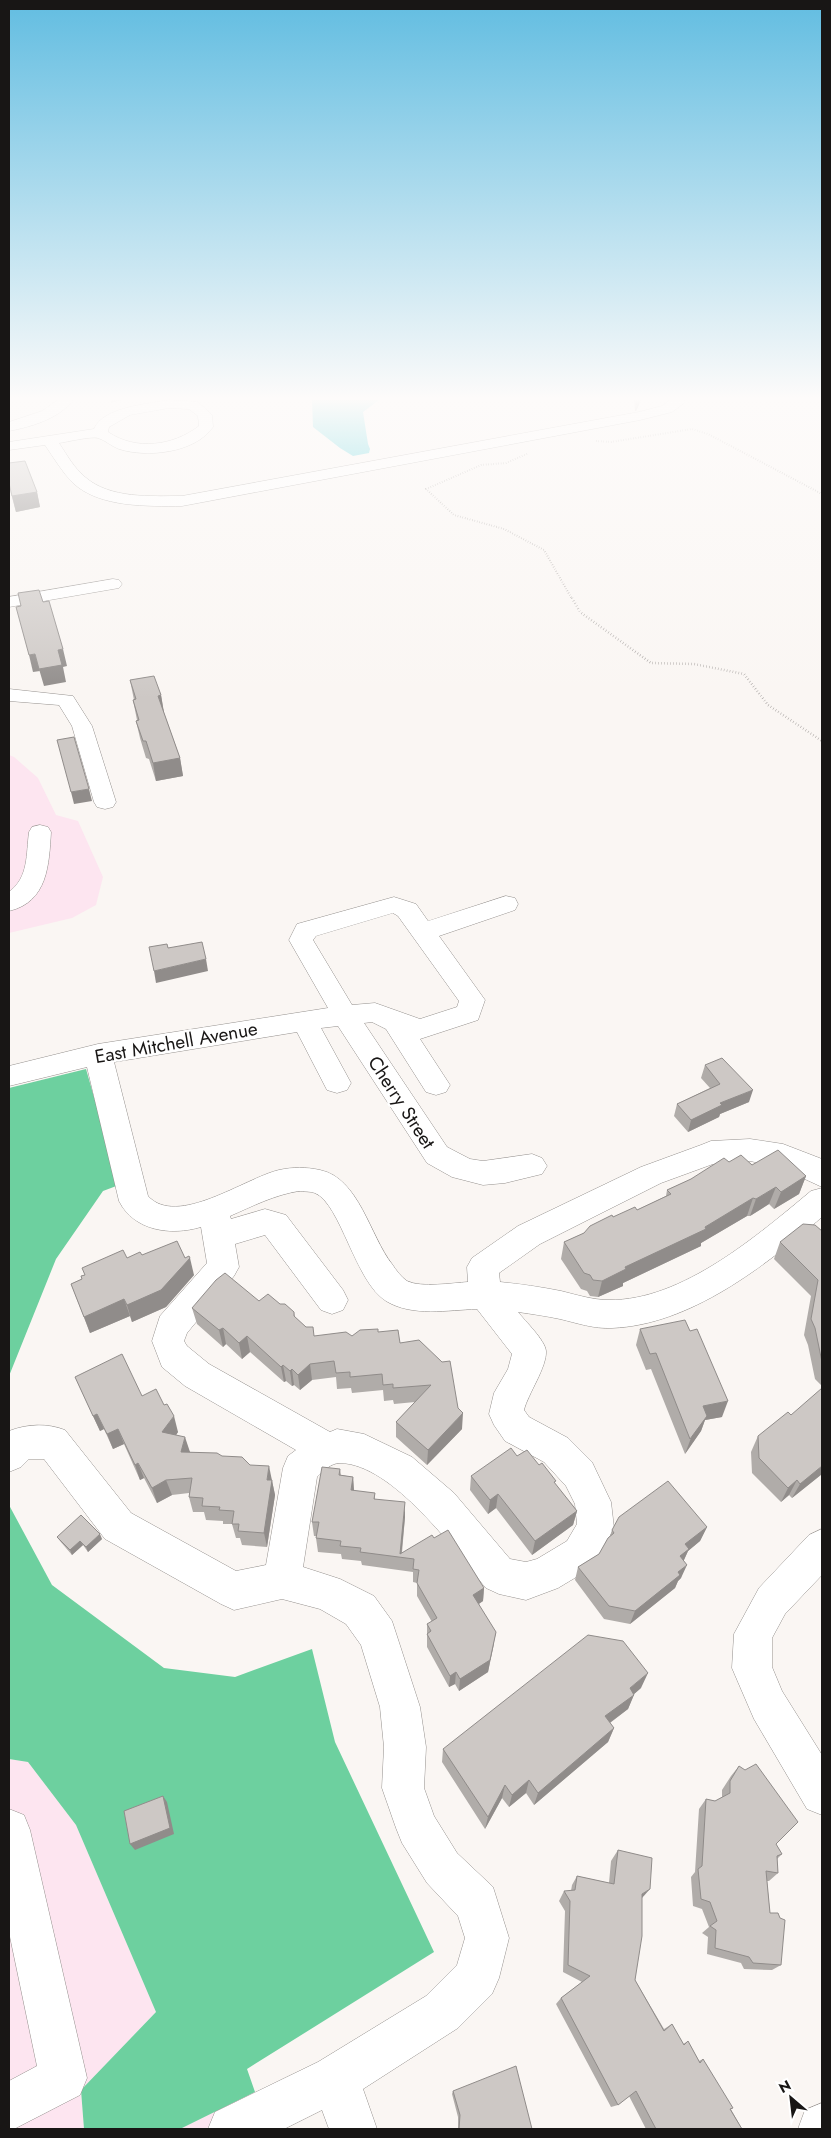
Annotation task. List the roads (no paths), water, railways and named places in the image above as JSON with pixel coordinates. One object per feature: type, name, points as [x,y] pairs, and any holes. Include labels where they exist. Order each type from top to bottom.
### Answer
[{"type":"street","points":[[138,500],[183,500]]},
{"type":"street","points":[[9,602],[113,584]]},
{"type":"street","points":[[9,695],[66,700],[82,726],[105,802]]},
{"type":"street","points":[[9,903],[27,890],[36,876],[40,832]]},
{"type":"street","points":[[423,932],[506,904]]},
{"type":"street","name":"Cherry Street","points":[[423,932],[407,910],[394,906],[306,930],[301,940],[345,1015],[437,1155],[455,1168],[486,1175],[532,1166]]},
{"type":"street","name":"East Mitchell Avenue","points":[[9,1076],[98,1054],[345,1015],[375,1012],[395,1022],[420,1028],[469,1013],[472,1000],[423,932]]},
{"type":"street","points":[[304,1021],[337,1083]]},
{"type":"street","points":[[395,1022],[436,1085]]},
{"type":"street","points":[[98,1054],[134,1201],[146,1214],[216,1224],[265,1222],[276,1224],[332,1300]]},
{"type":"street","points":[[282,1580],[301,1468],[315,1456],[337,1446],[364,1451],[399,1469],[441,1506],[499,1575],[526,1581],[545,1575],[580,1554],[596,1528],[594,1502],[579,1474],[556,1450],[517,1429],[506,1414],[510,1393],[524,1374],[529,1351],[485,1295],[483,1267],[529,1235],[652,1174],[711,1154],[750,1150],[783,1156],[815,1169],[822,1175]]},
{"type":"street","points":[[216,1224],[273,1184],[299,1179],[323,1182],[338,1196],[382,1276],[397,1291],[420,1296],[485,1295],[523,1298],[594,1313],[613,1314],[635,1313],[684,1296],[737,1264],[822,1200]]},
{"type":"street","points":[[216,1224],[223,1267],[172,1326],[168,1342],[174,1356],[197,1375],[329,1450]]},
{"type":"street","points":[[15,1449],[54,1442],[118,1526],[234,1591],[282,1580],[327,1592],[360,1610],[378,1635],[400,1707],[405,1747],[403,1788],[418,1828],[442,1868],[476,1903],[487,1938],[476,1978],[442,2012],[334,2079],[232,2129]]},
{"type":"street","points":[[822,1548],[772,1601],[767,1609],[753,1634],[752,1668],[768,1705],[822,1794]]},
{"type":"street","points":[[9,1830],[63,2078],[9,2108]]},
{"type":"street","points":[[334,2079],[353,2129]]}]
